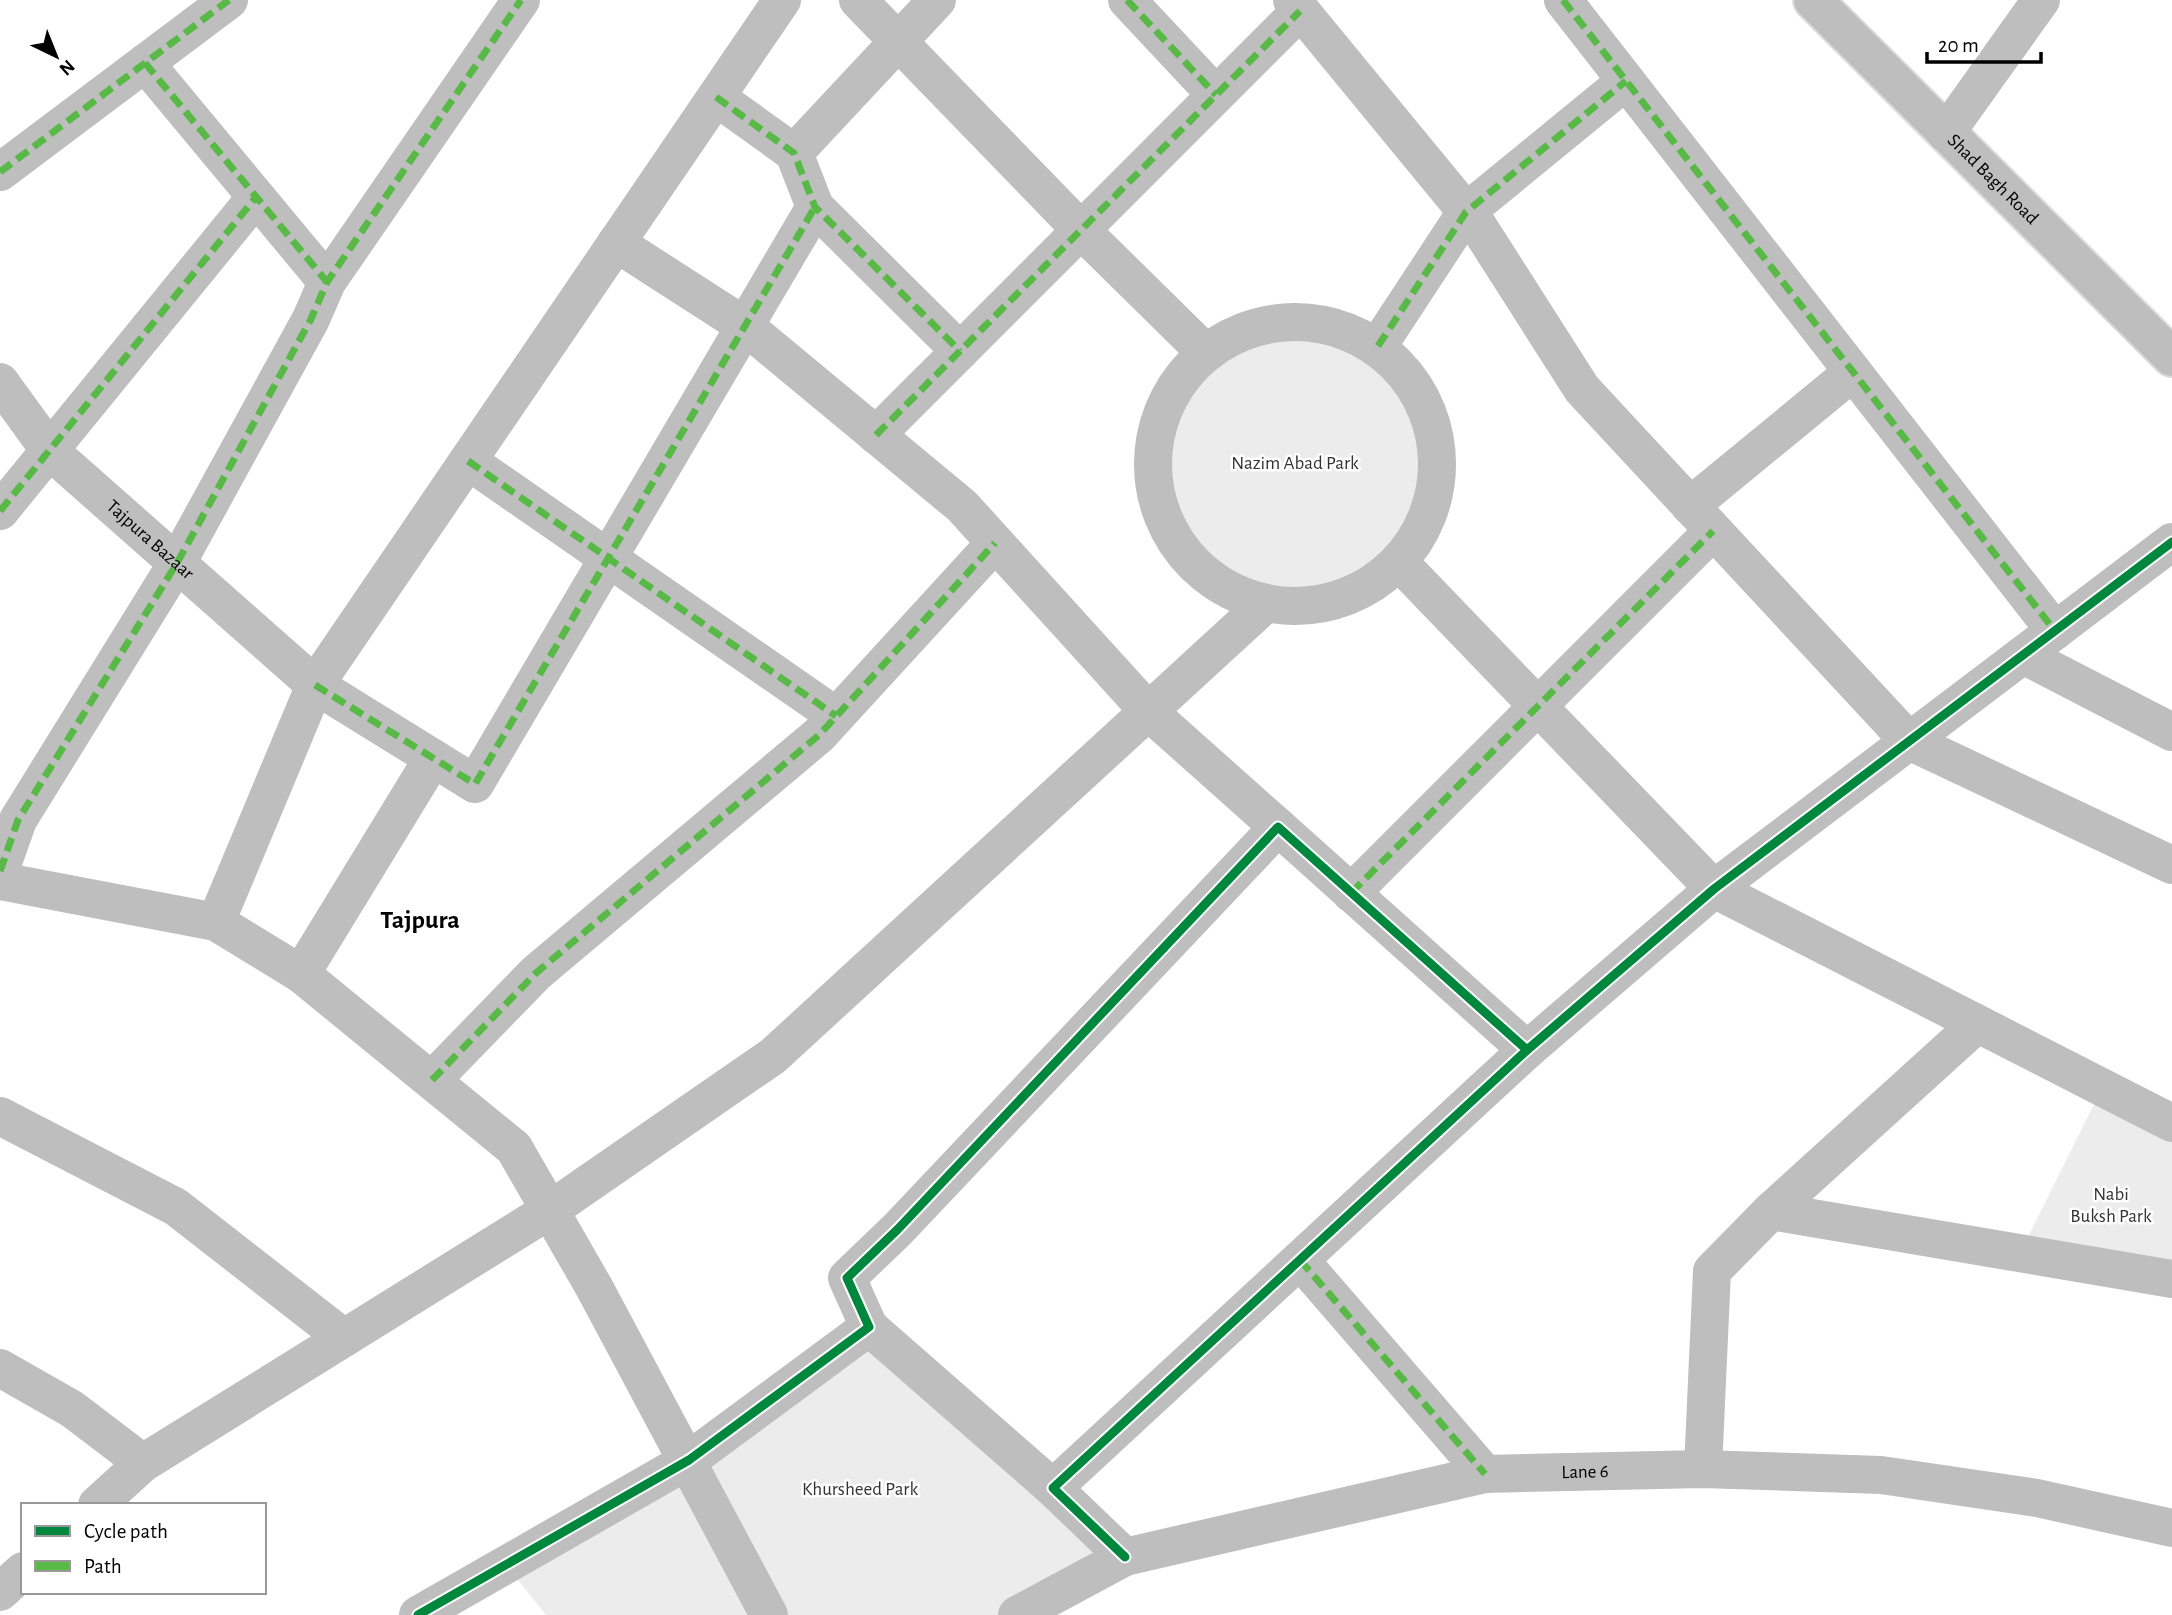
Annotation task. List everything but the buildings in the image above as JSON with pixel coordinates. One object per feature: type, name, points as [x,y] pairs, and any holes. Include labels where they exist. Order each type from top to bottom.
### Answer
[{"type":"street","points":[[0,172],[229,0]]},
{"type":"street","points":[[0,871],[18,820],[177,563],[311,319],[327,282],[521,0]]},
{"type":"street","points":[[216,922],[316,685],[782,0]]},
{"type":"street","points":[[858,0],[1081,230],[1205,352]]},
{"type":"street","points":[[794,153],[937,0]]},
{"type":"street","points":[[1127,0],[1216,94]]},
{"type":"street","points":[[1563,0],[2055,631]]},
{"type":"street","name":"Shad Bagh Road","points":[[1813,0],[2172,357]]},
{"type":"street","points":[[1946,133],[2041,0]]},
{"type":"street","points":[[876,435],[1216,94],[1296,5],[1466,212],[1582,389],[1909,741],[2172,864]]},
{"type":"street","points":[[145,63],[327,282]]},
{"type":"street","points":[[1378,346],[1466,212],[1626,81]]},
{"type":"street","points":[[716,97],[794,153],[814,207],[960,351]]},
{"type":"street","points":[[0,512],[256,197]]},
{"type":"street","points":[[608,558],[814,207]]},
{"type":"street","points":[[616,243],[745,326],[962,506],[1150,713],[1527,1050]]},
{"type":"street","points":[[1290,320],[1336,326],[1378,346],[1412,381],[1433,425],[1438,473],[1427,521],[1399,562],[1360,591],[1314,606],[1264,605],[1222,588],[1186,559],[1162,519],[1151,474],[1156,429],[1174,386],[1205,352],[1245,330],[1290,320]]},
{"type":"street","points":[[1351,892],[1538,706],[1702,519],[1853,372]]},
{"type":"street","name":"Tajpura Bazaar","points":[[0,382],[50,451],[316,685],[475,784],[608,558]]},
{"type":"street","points":[[468,461],[836,716]]},
{"type":"street","points":[[1053,1488],[1527,1050],[1714,889],[2172,542]]},
{"type":"street","points":[[432,1080],[536,974],[818,735],[995,543]]},
{"type":"street","points":[[1399,562],[1714,889],[2172,1123]]},
{"type":"street","points":[[99,1503],[143,1463],[550,1210],[773,1056],[1150,713],[1264,605]]},
{"type":"street","points":[[2023,655],[2172,732]]},
{"type":"street","points":[[301,974],[433,758]]},
{"type":"street","points":[[1125,1557],[1053,1488],[869,1327],[846,1278],[898,1229],[1278,827]]},
{"type":"street","points":[[0,881],[216,922],[301,974],[514,1147],[689,1460],[769,1615]]},
{"type":"street","points":[[1703,1469],[1712,1271],[1771,1211],[1977,1024]]},
{"type":"street","points":[[0,1116],[176,1207],[344,1338]]},
{"type":"street","points":[[1771,1211],[2172,1279]]},
{"type":"street","points":[[1300,1260],[1485,1474]]},
{"type":"street","points":[[418,1615],[689,1460],[869,1327]]},
{"type":"street","points":[[0,1368],[72,1409],[143,1463]]},
{"type":"street","name":"Lane 6","points":[[1017,1615],[1125,1557],[1485,1474],[1703,1469],[1881,1475],[2037,1497],[2172,1528]]},
{"type":"street","points":[[0,1592],[21,1573]]},
{"type":"green space","name":"Nazim Abad Park","points":[[1280,322],[1308,322],[1335,328],[1361,339],[1395,363],[1412,385],[1425,410],[1434,436],[1434,492],[1425,518],[1412,543],[1395,565],[1361,589],[1335,600],[1308,606],[1280,606],[1253,600],[1227,589],[1193,565],[1169,531],[1158,505],[1152,478],[1152,450],[1158,423],[1169,397],[1193,363],[1227,339],[1253,328]]},
{"type":"green space","name":"Nabi Buksh Park","points":[[2102,1088],[2172,1123],[2172,1279],[2020,1253]]},
{"type":"green space","name":"Khursheed Park","points":[[869,1327],[1125,1557],[1017,1615],[546,1615],[506,1565]]},
{"type":"marked path","points":[[0,172],[229,0]]},
{"type":"marked path","points":[[0,871],[18,820],[177,563],[311,319],[327,282],[521,0]]},
{"type":"marked path","points":[[1127,0],[1216,95]]},
{"type":"marked path","points":[[1563,0],[2055,631]]},
{"type":"marked path","points":[[876,435],[1300,11]]},
{"type":"marked path","points":[[145,63],[327,282]]},
{"type":"marked path","points":[[1378,346],[1466,212],[1626,81]]},
{"type":"marked path","points":[[716,97],[794,153],[815,207],[960,351]]},
{"type":"marked path","points":[[0,511],[256,197]]},
{"type":"marked path","points":[[315,685],[475,784],[815,207]]},
{"type":"marked path","points":[[468,461],[836,716]]},
{"type":"marked path","points":[[1351,893],[1713,531]]},
{"type":"marked path","points":[[432,1080],[536,973],[819,735],[995,543]]},
{"type":"marked path","points":[[1300,1260],[1485,1474]]},
{"type":"cycle path","points":[[1125,1557],[1053,1488],[1527,1050],[1714,889],[2172,542]]},
{"type":"cycle path","points":[[418,1615],[689,1460],[869,1327],[847,1278],[898,1229],[1278,827],[1527,1050]]},
{"type":"district","name":"Tajpura","points":[[420,920]]}]
